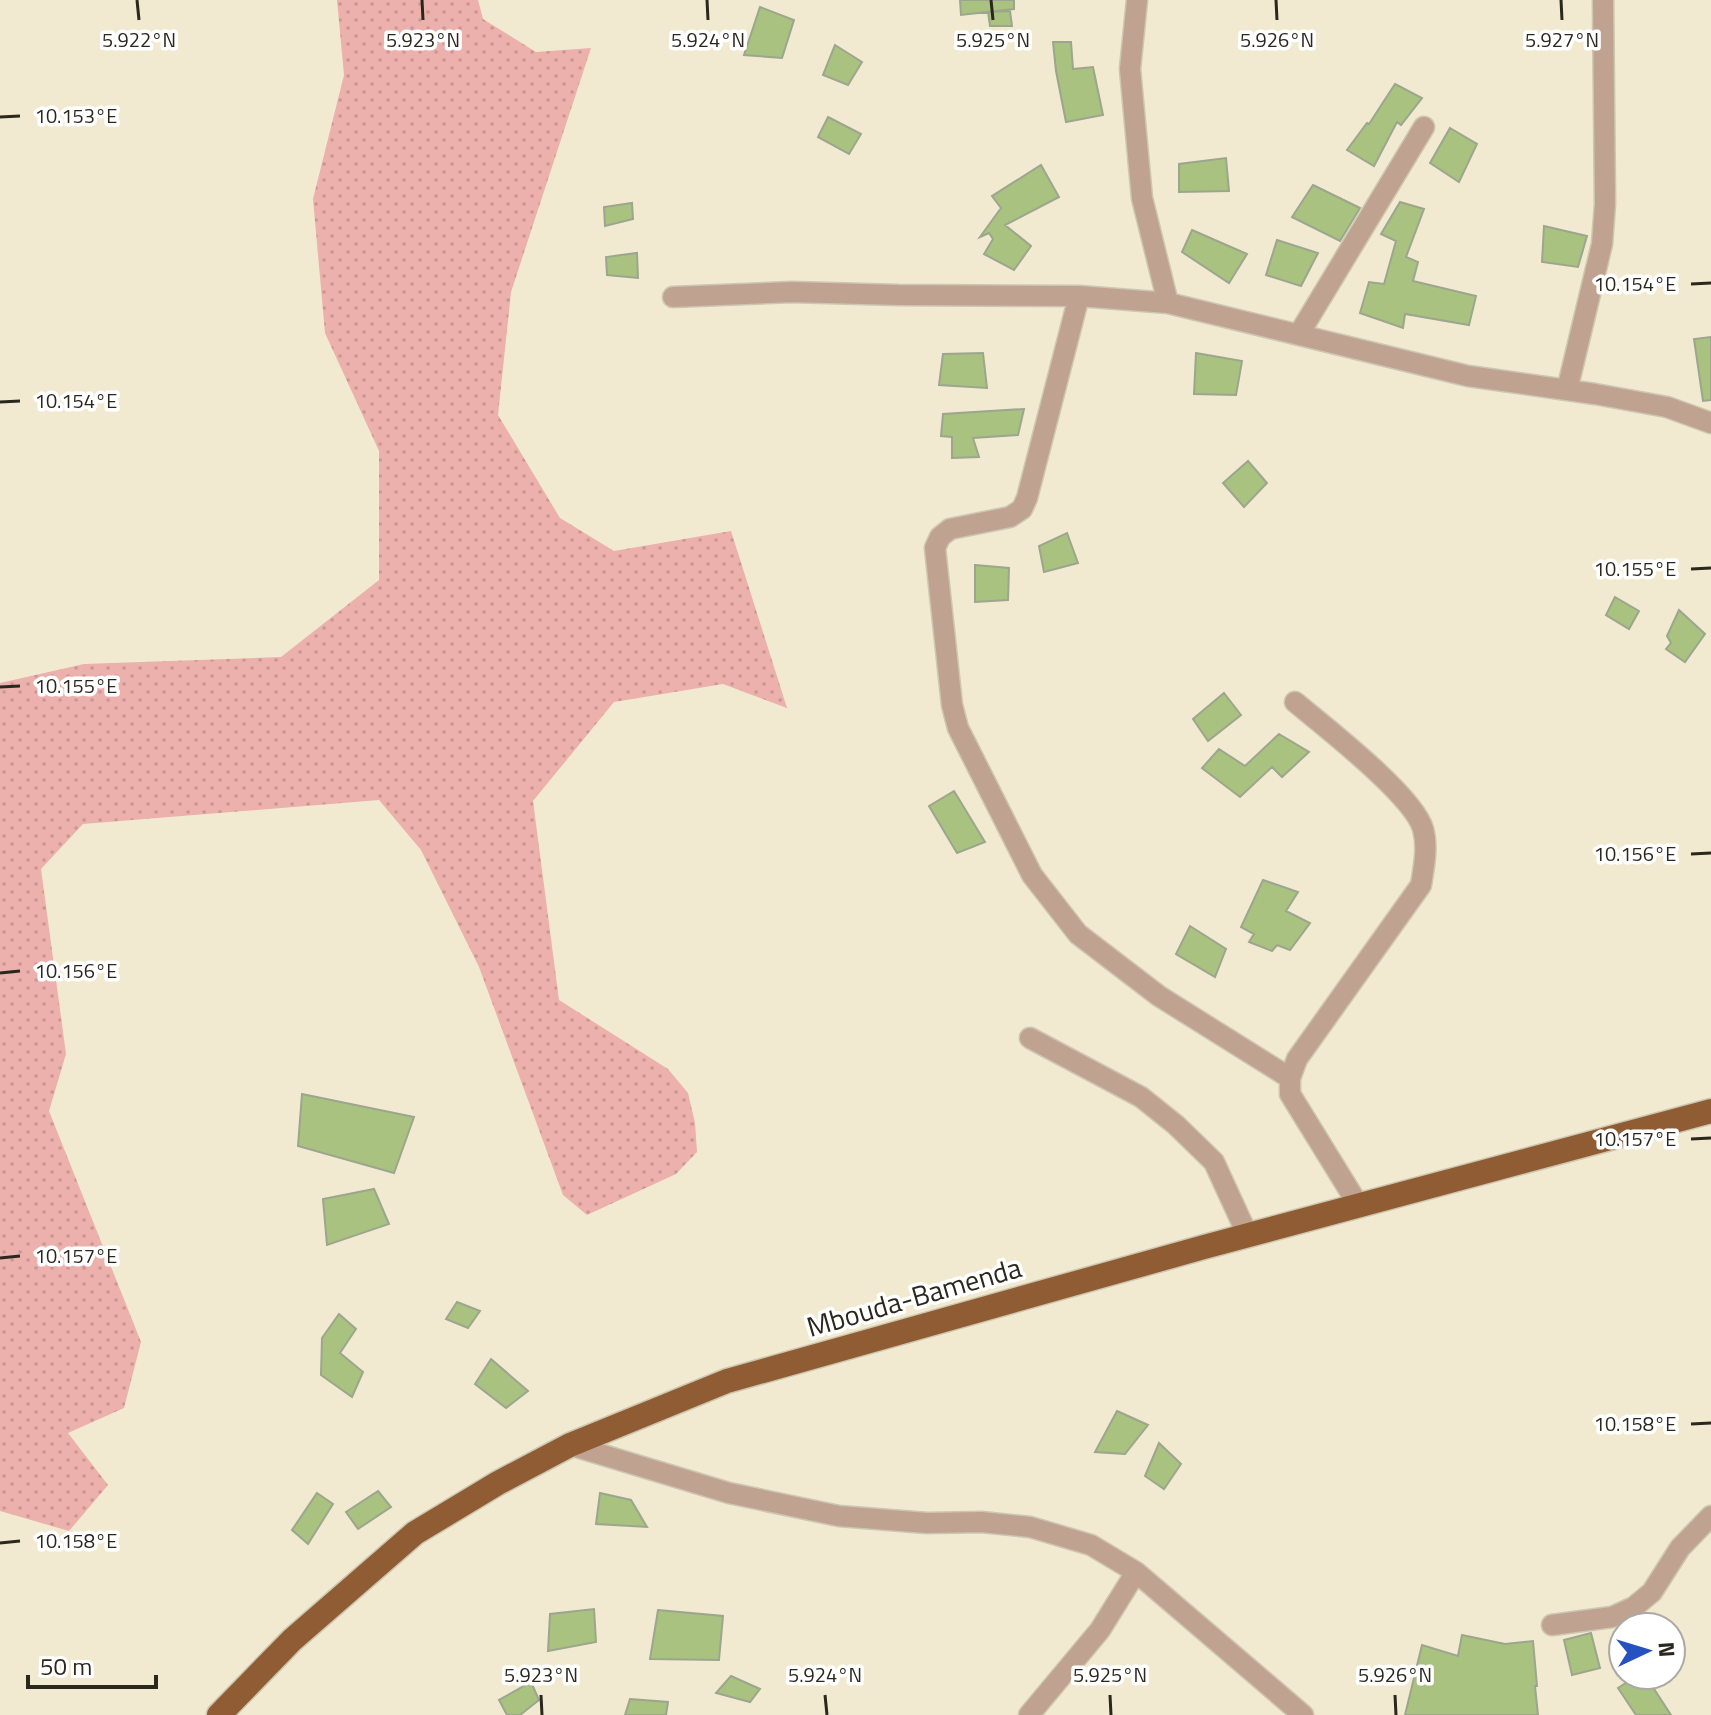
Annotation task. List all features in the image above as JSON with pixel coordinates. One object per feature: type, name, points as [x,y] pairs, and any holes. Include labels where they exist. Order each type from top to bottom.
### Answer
[{"type":"highway","name":"Mbouda-Bamenda","points":[[219,1715],[292,1640],[415,1533],[498,1483],[570,1445],[727,1381],[1711,1111]]},
{"type":"street","points":[[1137,0],[1130,69],[1142,198],[1168,303]]},
{"type":"street","points":[[1567,390],[1602,244],[1605,204],[1603,0]]},
{"type":"street","points":[[1299,334],[1424,127]]},
{"type":"street","points":[[673,297],[792,292],[1079,296],[1168,303],[1468,376],[1667,407],[1711,423]]},
{"type":"street","points":[[1079,296],[1051,410],[1022,509],[1010,517],[950,529],[940,537],[935,548],[952,705],[958,728],[1032,875],[1078,934],[1159,996],[1290,1078]]},
{"type":"street","points":[[1295,702],[1385,780],[1411,808],[1423,827],[1426,852],[1421,885],[1297,1059],[1290,1078],[1290,1094],[1359,1206]]},
{"type":"street","points":[[1030,1038],[1141,1097],[1176,1125],[1214,1162],[1248,1236]]},
{"type":"street","points":[[570,1445],[729,1493],[839,1516],[1030,1527],[1091,1545],[1136,1572],[1303,1715]]},
{"type":"street","points":[[1552,1625],[1612,1617],[1634,1607],[1652,1592],[1680,1548],[1711,1516]]},
{"type":"street","points":[[1029,1715],[1100,1630],[1136,1572]]},
{"type":"shaded area","points":[[337,0],[478,0],[483,19],[536,52],[591,48],[511,292],[498,415],[560,518],[614,551],[731,531],[787,708],[723,684],[614,702],[533,801],[559,1000],[668,1069],[688,1093],[695,1123],[697,1152],[676,1174],[587,1215],[563,1195],[479,967],[421,850],[379,800],[83,824],[41,869],[66,1054],[49,1111],[141,1342],[124,1408],[68,1433],[108,1485],[69,1531],[0,1511],[0,683],[84,664],[281,657],[379,580],[379,451],[325,333],[313,199],[344,75]]},
{"type":"building","points":[[960,0],[1014,0],[1014,9],[961,15]]},
{"type":"building","points":[[760,7],[794,20],[782,58],[744,55]]},
{"type":"building","points":[[1010,11],[1012,26],[990,26],[988,12]]},
{"type":"building","points":[[1053,42],[1071,42],[1073,69],[1093,67],[1103,115],[1066,122]]},
{"type":"building","points":[[835,45],[862,62],[848,85],[823,75]]},
{"type":"building","points":[[1395,84],[1422,98],[1401,125],[1397,122],[1374,166],[1347,150],[1369,124]]},
{"type":"building","points":[[828,117],[861,134],[849,154],[818,137]]},
{"type":"building","points":[[1450,128],[1477,144],[1459,182],[1430,163]]},
{"type":"building","points":[[1226,158],[1229,191],[1179,192],[1179,164]]},
{"type":"building","points":[[1041,165],[1059,197],[1005,225],[1031,246],[1014,270],[984,254],[993,239],[989,233],[980,237],[1001,208],[992,196]]},
{"type":"building","points":[[1313,185],[1360,208],[1340,241],[1292,217]]},
{"type":"building","points":[[1400,202],[1424,209],[1406,257],[1418,262],[1413,281],[1476,296],[1469,325],[1405,314],[1403,328],[1360,313],[1369,282],[1384,284],[1396,241],[1381,234]]},
{"type":"building","points":[[632,203],[633,219],[605,226],[604,207]]},
{"type":"building","points":[[1544,226],[1587,236],[1578,267],[1542,262]]},
{"type":"building","points":[[1192,230],[1247,254],[1229,283],[1182,252]]},
{"type":"building","points":[[1277,240],[1318,253],[1301,286],[1266,275]]},
{"type":"building","points":[[637,253],[638,278],[607,275],[606,257]]},
{"type":"building","points":[[1711,337],[1711,400],[1703,401],[1694,339]]},
{"type":"building","points":[[983,353],[987,388],[939,385],[943,354]]},
{"type":"building","points":[[1196,353],[1242,361],[1236,395],[1194,394]]},
{"type":"building","points":[[1024,409],[1018,435],[973,438],[979,457],[952,458],[952,437],[941,436],[943,414]]},
{"type":"building","points":[[1248,461],[1267,483],[1244,507],[1223,483]]},
{"type":"building","points":[[1067,533],[1078,563],[1044,572],[1039,546]]},
{"type":"building","points":[[975,565],[1009,568],[1008,600],[975,602]]},
{"type":"building","points":[[1615,597],[1639,611],[1629,629],[1606,615]]},
{"type":"building","points":[[1679,610],[1705,634],[1685,662],[1666,649],[1671,643],[1667,636]]},
{"type":"building","points":[[1224,693],[1241,715],[1208,741],[1193,719]]},
{"type":"building","points":[[1279,734],[1309,752],[1282,777],[1272,767],[1240,797],[1202,768],[1219,749],[1245,766]]},
{"type":"building","points":[[954,791],[985,842],[957,853],[929,806]]},
{"type":"building","points":[[1263,880],[1298,892],[1286,911],[1310,923],[1290,950],[1277,945],[1272,951],[1249,942],[1254,934],[1241,927]]},
{"type":"building","points":[[1190,926],[1226,949],[1215,977],[1176,954]]},
{"type":"building","points":[[302,1094],[414,1117],[394,1173],[298,1146]]},
{"type":"building","points":[[374,1189],[389,1224],[327,1245],[323,1199]]},
{"type":"building","points":[[457,1302],[480,1311],[468,1328],[446,1319]]},
{"type":"building","points":[[339,1314],[356,1329],[340,1353],[363,1372],[352,1397],[321,1375],[322,1338]]},
{"type":"building","points":[[491,1359],[528,1391],[506,1408],[475,1384]]},
{"type":"building","points":[[1117,1411],[1148,1425],[1125,1454],[1095,1452]]},
{"type":"building","points":[[1159,1443],[1181,1464],[1164,1489],[1145,1476]]},
{"type":"building","points":[[378,1491],[391,1507],[358,1529],[346,1512]]},
{"type":"building","points":[[317,1493],[333,1504],[308,1544],[292,1530]]},
{"type":"building","points":[[600,1493],[631,1500],[647,1527],[596,1524]]},
{"type":"building","points":[[594,1609],[596,1642],[548,1651],[550,1614]]},
{"type":"building","points":[[658,1610],[723,1616],[719,1660],[650,1659]]},
{"type":"building","points":[[1591,1633],[1600,1668],[1572,1675],[1564,1640]]},
{"type":"building","points":[[1462,1635],[1505,1644],[1533,1641],[1538,1715],[1405,1715],[1422,1645],[1458,1656]]},
{"type":"building","points":[[731,1676],[760,1689],[750,1702],[716,1693]]},
{"type":"building","points":[[531,1682],[539,1700],[520,1715],[507,1715],[499,1700]]},
{"type":"building","points":[[1620,1691],[1655,1691],[1671,1715],[1636,1715]]},
{"type":"building","points":[[630,1699],[668,1702],[666,1715],[625,1715]]}]
